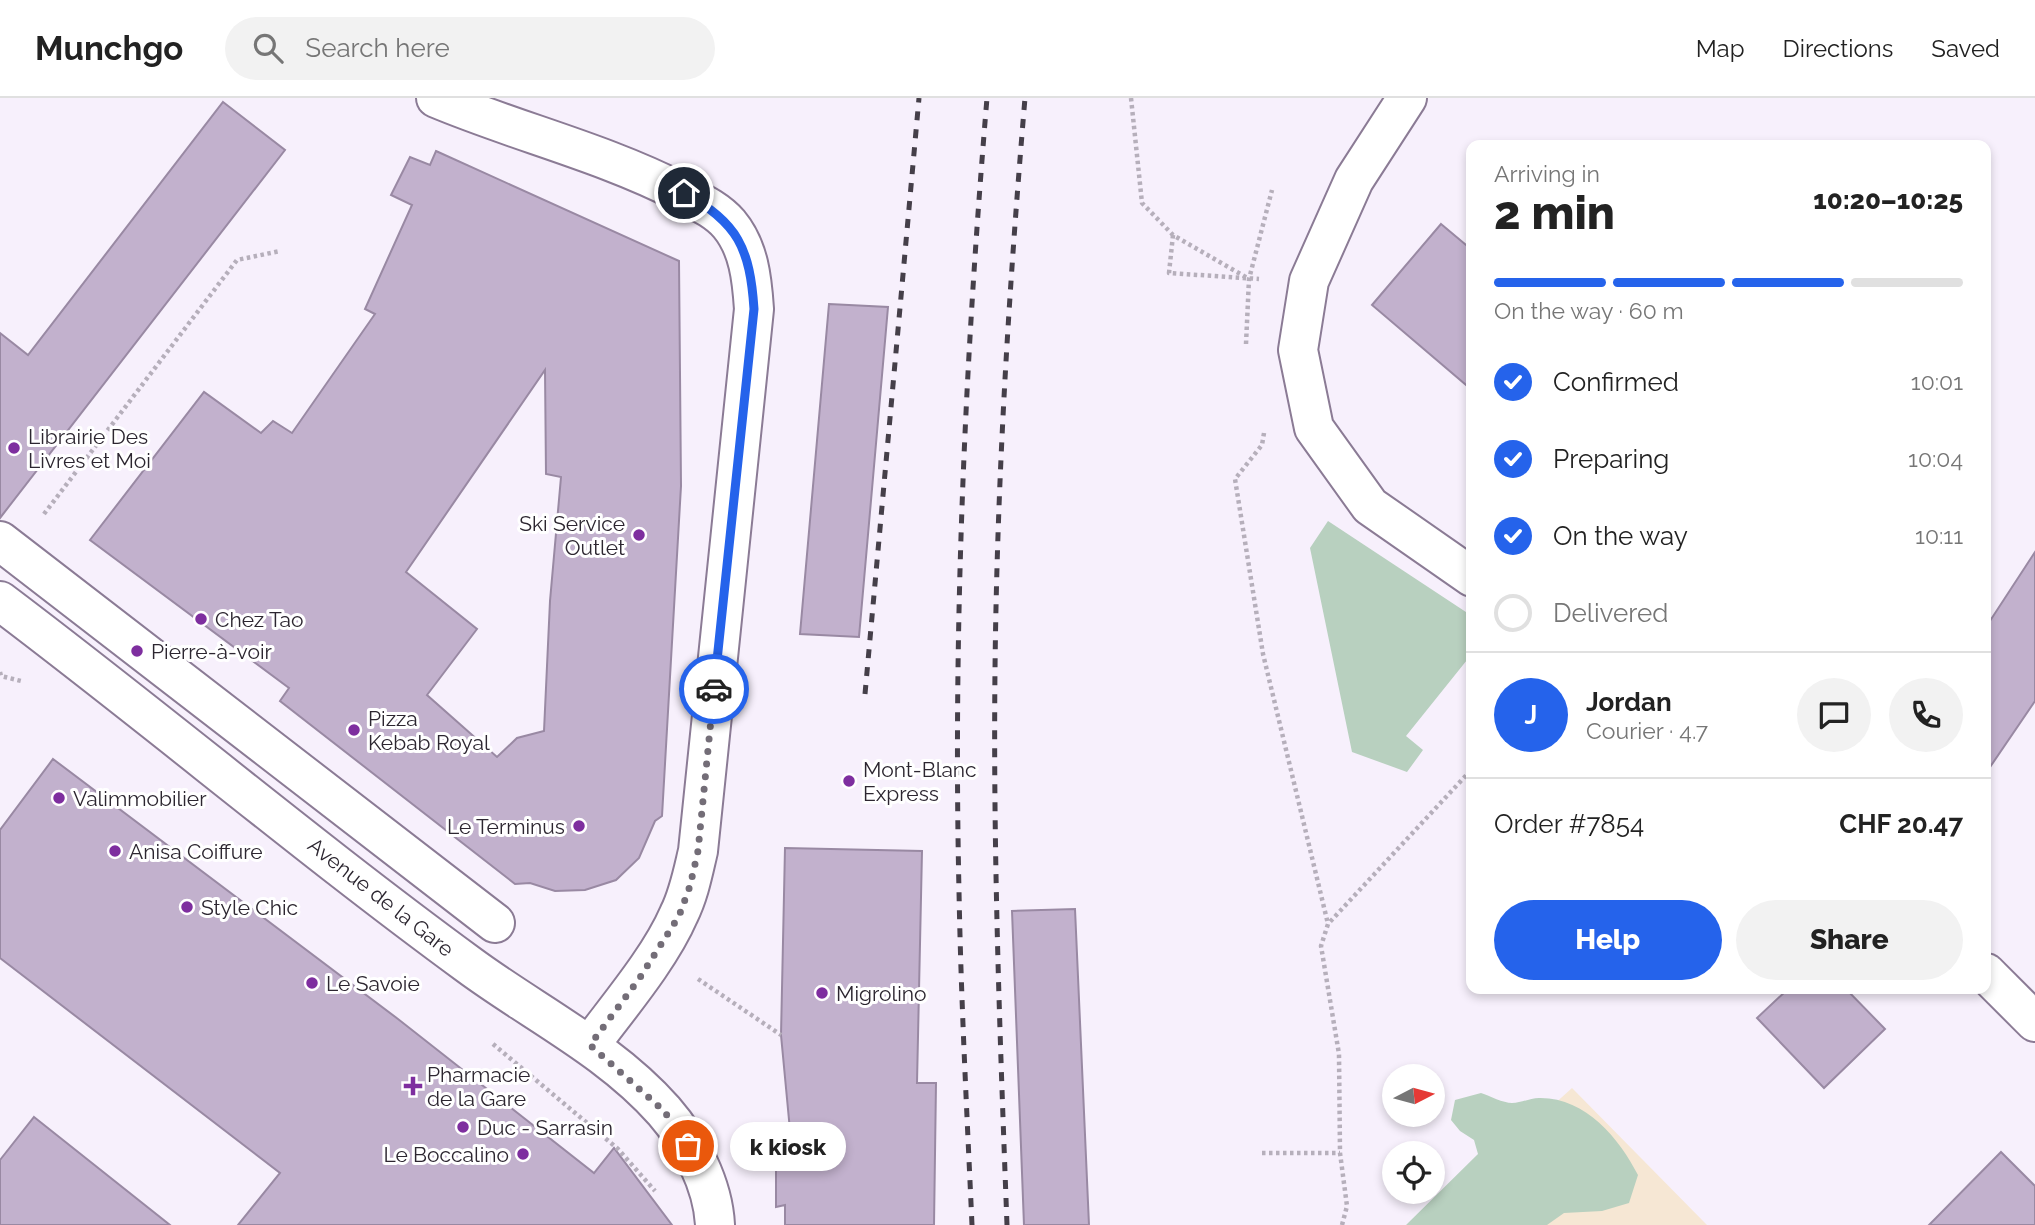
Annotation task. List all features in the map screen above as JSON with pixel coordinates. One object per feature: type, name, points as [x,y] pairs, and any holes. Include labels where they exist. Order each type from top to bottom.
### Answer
[{"type":"street","points":[[436,98],[573,146],[659,181],[708,206],[729,223],[744,247],[752,279],[754,309],[693,874],[679,916],[639,979],[590,1045]]},
{"type":"street","points":[[1407,98],[1354,180],[1309,281],[1298,350],[1314,428],[1370,506],[1466,573]]},
{"type":"street","points":[[0,541],[495,923]]},
{"type":"street","name":"Avenue de la Gare","points":[[2,607],[470,966],[590,1045],[643,1090],[679,1131],[705,1180],[715,1225]]},
{"type":"street","points":[[1991,978],[2035,1022]]},
{"type":"path","points":[[1131,98],[1142,203],[1173,235],[1249,279]]},
{"type":"path","points":[[1173,235],[1169,273],[1309,281]]},
{"type":"path","points":[[41,517],[237,260],[280,251]]},
{"type":"path","points":[[1266,419],[1262,445],[1235,479],[1263,654],[1328,924]]},
{"type":"path","points":[[1342,1225],[1347,1206],[1340,1153],[1339,1055],[1321,946],[1328,924],[1466,775]]},
{"type":"path","points":[[696,978],[781,1035]]},
{"type":"path","points":[[1262,1153],[1340,1153]]},
{"type":"shaded area","points":[[1572,1088],[1707,1225],[1423,1225],[1519,1136]]},
{"type":"green space","points":[[1328,521],[1466,612],[1466,661],[1406,736],[1423,750],[1407,772],[1352,752],[1310,548]]},
{"type":"green space","points":[[1481,1093],[1508,1103],[1536,1098],[1571,1104],[1586,1112],[1599,1122],[1621,1147],[1638,1175],[1629,1203],[1602,1211],[1564,1213],[1547,1225],[1406,1225],[1427,1204],[1445,1204],[1445,1187],[1478,1154],[1474,1140],[1460,1131],[1451,1120],[1455,1100]]},
{"type":"building","points":[[223,102],[285,150],[0,518],[0,333],[28,355]]},
{"type":"building","points":[[436,151],[679,261],[681,486],[662,816],[655,821],[639,858],[616,880],[585,890],[555,891],[530,883],[515,884],[280,701],[289,688],[90,540],[204,392],[261,433],[273,421],[292,433],[375,314],[365,309],[412,205],[391,195],[410,157],[430,165]],"holes":[[[545,370],[546,474],[561,477],[550,601],[544,731],[517,738],[497,757],[427,695],[477,629],[406,572]]]},
{"type":"building","points":[[1441,224],[1466,245],[1466,385],[1372,305]]},
{"type":"building","points":[[829,304],[888,307],[859,637],[800,634]]},
{"type":"building","points":[[2035,552],[2035,701],[1991,766],[1991,619]]},
{"type":"building","points":[[53,759],[398,1019],[594,1173],[614,1148],[672,1225],[238,1225],[280,1173],[0,958],[0,830]]},
{"type":"building","points":[[785,848],[922,851],[917,1083],[936,1083],[934,1225],[785,1225],[785,1205],[776,1207],[776,1138],[791,1141],[781,1035]]},
{"type":"building","points":[[1075,909],[1089,1225],[1024,1225],[1012,911]]},
{"type":"building","points":[[1783,994],[1851,994],[1885,1029],[1824,1088],[1757,1018]]},
{"type":"building","points":[[34,1117],[170,1225],[0,1225],[0,1160]]},
{"type":"building","points":[[2001,1152],[2035,1186],[2035,1225],[1929,1225]]},
{"type":"railway","points":[[865,694],[919,98]]},
{"type":"railway","points":[[972,1225],[960,933],[959,593],[967,395],[987,98]]},
{"type":"railway","points":[[1007,1225],[996,878],[995,670],[1005,384],[1025,98]]},
{"type":"way so far","points":[[688,1146],[664,1111],[590,1045],[639,979],[679,916],[690,886],[698,851],[714,689]]},
{"type":"place","name":"Librairie Des Livres et Moi","points":[[14,448]]},
{"type":"place","name":"Ski Service Outlet","points":[[639,535]]},
{"type":"place","name":"Chez Tao","points":[[201,619]]},
{"type":"place","name":"Pierre-à-voir","points":[[137,651]]},
{"type":"place","name":"Pizza Kebab Royal","points":[[354,730]]},
{"type":"place","name":"Mont-Blanc Express","points":[[849,781]]},
{"type":"place","name":"Valimmobilier","points":[[59,798]]},
{"type":"place","name":"Le Terminus","points":[[579,826]]},
{"type":"place","name":"Anisa Coiffure","points":[[115,851]]},
{"type":"place","name":"Style Chic","points":[[187,907]]},
{"type":"place","name":"Le Savoie","points":[[312,983]]},
{"type":"place","name":"Migrolino","points":[[822,993]]},
{"type":"place","name":"Pharmacie de la Gare","points":[[413,1086]]},
{"type":"place","name":"Duc - Sarrasin","points":[[463,1127]]},
{"type":"place","name":"k kiosk","points":[[688,1146]]},
{"type":"place","name":"Le Boccalino","points":[[523,1154]]},
{"type":"route","points":[[684,193],[708,206],[729,223],[744,247],[752,279],[754,309],[714,689]]}]
